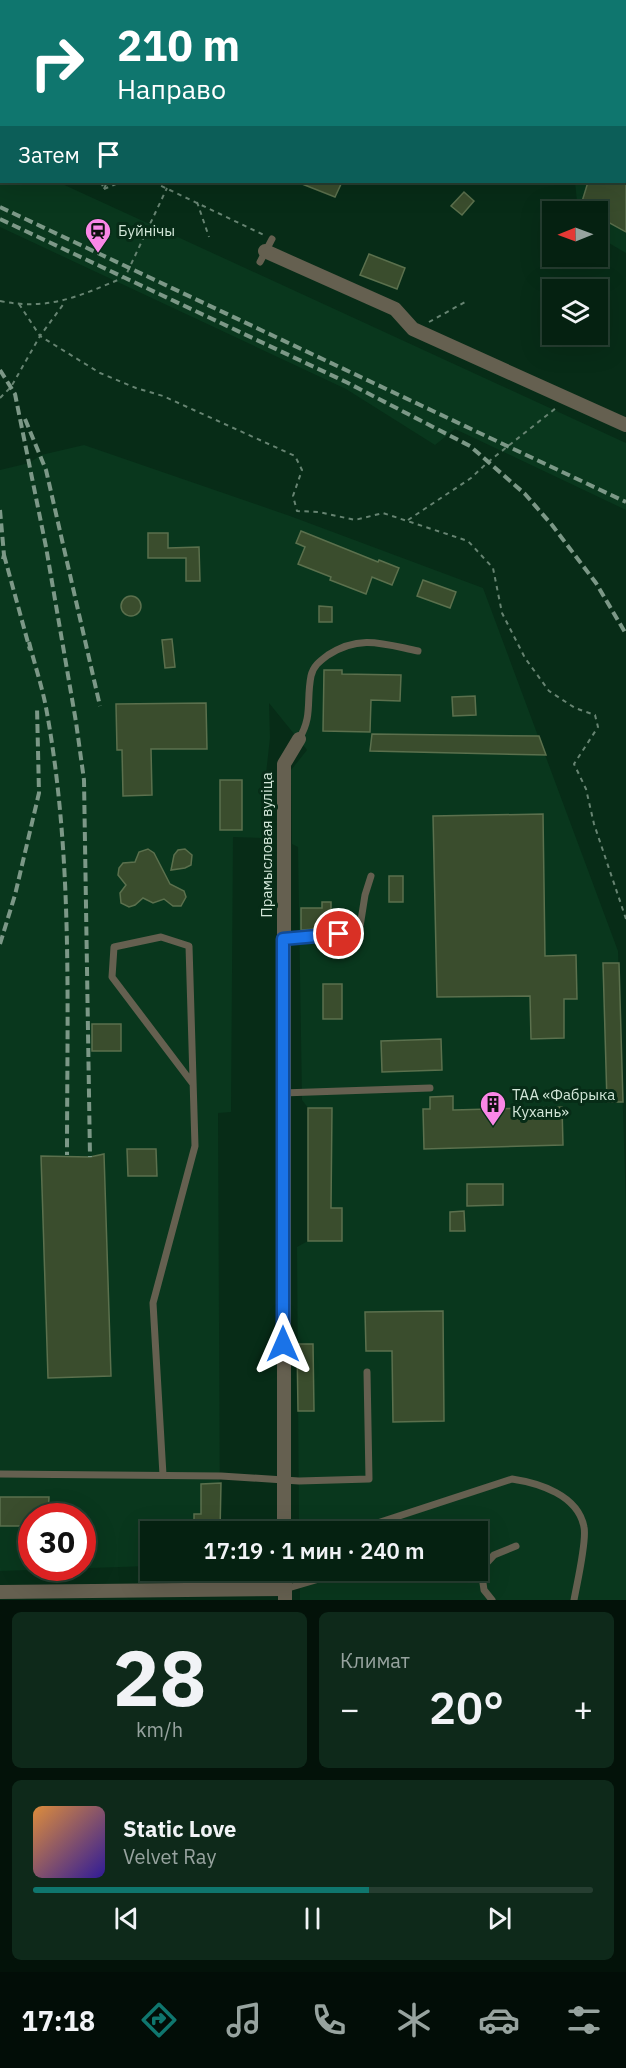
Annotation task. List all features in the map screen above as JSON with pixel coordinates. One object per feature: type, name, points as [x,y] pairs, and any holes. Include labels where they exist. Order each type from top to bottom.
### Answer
[{"type":"street","points":[[262,256],[395,309],[413,329],[626,425]]},
{"type":"street","name":"Прамысловая вуліца","points":[[284,1521],[282,1093],[284,764],[298,739]]},
{"type":"street","points":[[0,1592],[285,1595]]},
{"type":"lane","points":[[262,256],[272,238]]},
{"type":"lane","points":[[298,739],[308,723],[313,668],[320,661],[342,647],[368,641],[418,651]]},
{"type":"lane","points":[[283,939],[359,933],[365,895],[371,876]]},
{"type":"lane","points":[[163,1475],[153,1303],[195,1146],[189,946],[161,937],[114,947],[112,977],[193,1084]]},
{"type":"lane","points":[[282,1093],[430,1088]]},
{"type":"lane","points":[[0,1474],[221,1476],[283,1481],[369,1479],[367,1372]]},
{"type":"lane","points":[[384,1521],[512,1479],[536,1482],[560,1495],[579,1512],[585,1528],[574,1600]]},
{"type":"lane","points":[[492,1600],[484,1590],[482,1569],[494,1556],[516,1546]]},
{"type":"lane","points":[[285,1595],[315,1581]]},
{"type":"path","points":[[101,183],[104,189]]},
{"type":"path","points":[[104,189],[107,183]]},
{"type":"path","points":[[104,189],[119,183]]},
{"type":"path","points":[[155,183],[272,238]]},
{"type":"path","points":[[0,300],[19,304],[65,302],[125,277],[167,188]]},
{"type":"path","points":[[197,202],[209,237]]},
{"type":"path","points":[[0,398],[10,387],[40,336],[65,302]]},
{"type":"path","points":[[413,329],[465,302]]},
{"type":"path","points":[[19,304],[40,336],[100,373],[163,396],[295,456],[302,470],[293,496],[297,511],[319,512],[355,520],[383,513],[468,541],[493,568],[502,613],[525,658],[549,691],[575,708],[595,715],[598,726],[574,764],[586,789],[594,824],[626,920]]},
{"type":"path","points":[[408,520],[471,478],[568,399]]},
{"type":"shaded area","points":[[0,183],[60,183],[626,443],[626,510],[455,429],[435,445],[346,389],[0,227]]},
{"type":"shaded area","points":[[575,183],[626,183],[626,253],[608,242],[608,201],[577,201]]},
{"type":"shaded area","points":[[84,445],[290,516],[483,588],[618,951],[626,1207],[626,1600],[300,1600],[300,1581],[488,1581],[488,1521],[299,1521],[297,1247],[308,1241],[308,1108],[302,1100],[298,847],[292,844],[291,770],[307,750],[269,703],[270,738],[265,783],[263,838],[233,837],[231,1112],[218,1113],[220,1521],[140,1521],[140,1566],[96,1568],[96,1503],[18,1503],[18,1570],[0,1571],[0,470],[29,463],[41,455]]},
{"type":"building","points":[[300,183],[342,183],[335,197]]},
{"type":"building","points":[[588,183],[626,183],[626,232],[608,222],[608,201],[582,201]]},
{"type":"building","points":[[464,192],[474,201],[462,215],[451,206]]},
{"type":"building","points":[[369,254],[405,268],[397,289],[360,275]]},
{"type":"building","points":[[301,531],[378,562],[379,560],[399,568],[392,585],[372,577],[366,594],[298,564],[305,547],[296,543]]},
{"type":"building","points":[[148,533],[168,533],[168,548],[199,547],[200,581],[186,581],[186,558],[148,558]]},
{"type":"building","points":[[423,580],[456,592],[450,608],[417,596]]},
{"type":"building","points":[[131,596],[138,599],[141,606],[138,613],[131,616],[124,613],[121,606],[124,599]]},
{"type":"building","points":[[319,606],[332,607],[332,622],[319,622]]},
{"type":"building","points":[[172,639],[175,667],[165,668],[162,640]]},
{"type":"building","points":[[324,670],[342,670],[342,674],[401,675],[400,701],[371,700],[370,732],[323,731]]},
{"type":"building","points":[[475,696],[476,715],[453,716],[452,697]]},
{"type":"building","points":[[206,703],[207,749],[151,749],[152,795],[123,796],[122,750],[117,750],[116,704]]},
{"type":"building","points":[[372,734],[539,736],[546,755],[370,751]]},
{"type":"building","points":[[220,780],[242,780],[242,830],[220,830]]},
{"type":"building","points":[[543,814],[545,956],[576,955],[577,999],[564,999],[564,1038],[531,1039],[530,996],[437,997],[433,816]]},
{"type":"building","points":[[148,849],[154,853],[170,884],[184,891],[186,897],[181,906],[173,906],[164,899],[153,903],[143,898],[129,907],[121,903],[120,893],[126,885],[118,875],[119,868],[123,863],[135,862],[139,852]]},
{"type":"building","points":[[185,849],[192,855],[191,865],[171,870],[174,855],[178,850]]},
{"type":"building","points":[[389,876],[403,876],[403,902],[389,902]]},
{"type":"building","points":[[322,902],[331,902],[331,928],[301,930],[301,908],[322,908]]},
{"type":"building","points":[[603,963],[619,963],[623,1102],[607,1102]]},
{"type":"building","points":[[323,984],[342,984],[342,1019],[323,1019]]},
{"type":"building","points":[[92,1024],[121,1024],[121,1051],[92,1051]]},
{"type":"building","points":[[441,1039],[442,1070],[382,1072],[381,1041]]},
{"type":"building","name":"ТАА «Фабрыка Кухань»","points":[[453,1096],[453,1110],[562,1107],[563,1145],[424,1149],[423,1109],[430,1109],[430,1097]]},
{"type":"building","points":[[308,1108],[332,1108],[331,1208],[342,1208],[342,1241],[308,1241]]},
{"type":"building","points":[[127,1149],[156,1149],[157,1176],[128,1176]]},
{"type":"building","points":[[104,1154],[111,1376],[48,1378],[41,1156],[90,1157]]},
{"type":"building","points":[[467,1184],[503,1184],[503,1205],[467,1206]]},
{"type":"building","points":[[464,1211],[465,1231],[450,1231],[450,1212]]},
{"type":"building","points":[[443,1311],[444,1421],[393,1422],[392,1351],[366,1351],[365,1312]]},
{"type":"building","points":[[297,1344],[313,1344],[314,1411],[298,1411]]},
{"type":"building","points":[[221,1483],[220,1521],[194,1521],[194,1514],[201,1514],[201,1484]]},
{"type":"building","points":[[0,1497],[49,1497],[49,1503],[18,1503],[18,1526],[0,1526]]},
{"type":"railway","points":[[0,207],[626,502]]},
{"type":"railway","points":[[0,219],[346,382],[470,446],[525,494],[552,525],[596,583],[626,634]]},
{"type":"railway","points":[[0,370],[15,394],[46,547],[84,780],[90,1157]]},
{"type":"railway","points":[[25,419],[46,470],[100,706]]},
{"type":"railway","points":[[0,510],[4,555],[2,563]]},
{"type":"railway","points":[[4,555],[30,650]]},
{"type":"railway","points":[[29,642],[47,713],[61,823],[67,933],[67,1155]]},
{"type":"railway","points":[[0,944],[15,895],[39,793],[37,707]]},
{"type":"place","name":"Буйнічы","points":[[98,254]]},
{"type":"place","name":"ТАА «Фабрыка Кухань»","points":[[493,1127]]},
{"type":"route","points":[[283,1344],[283,939],[339,934]]}]
